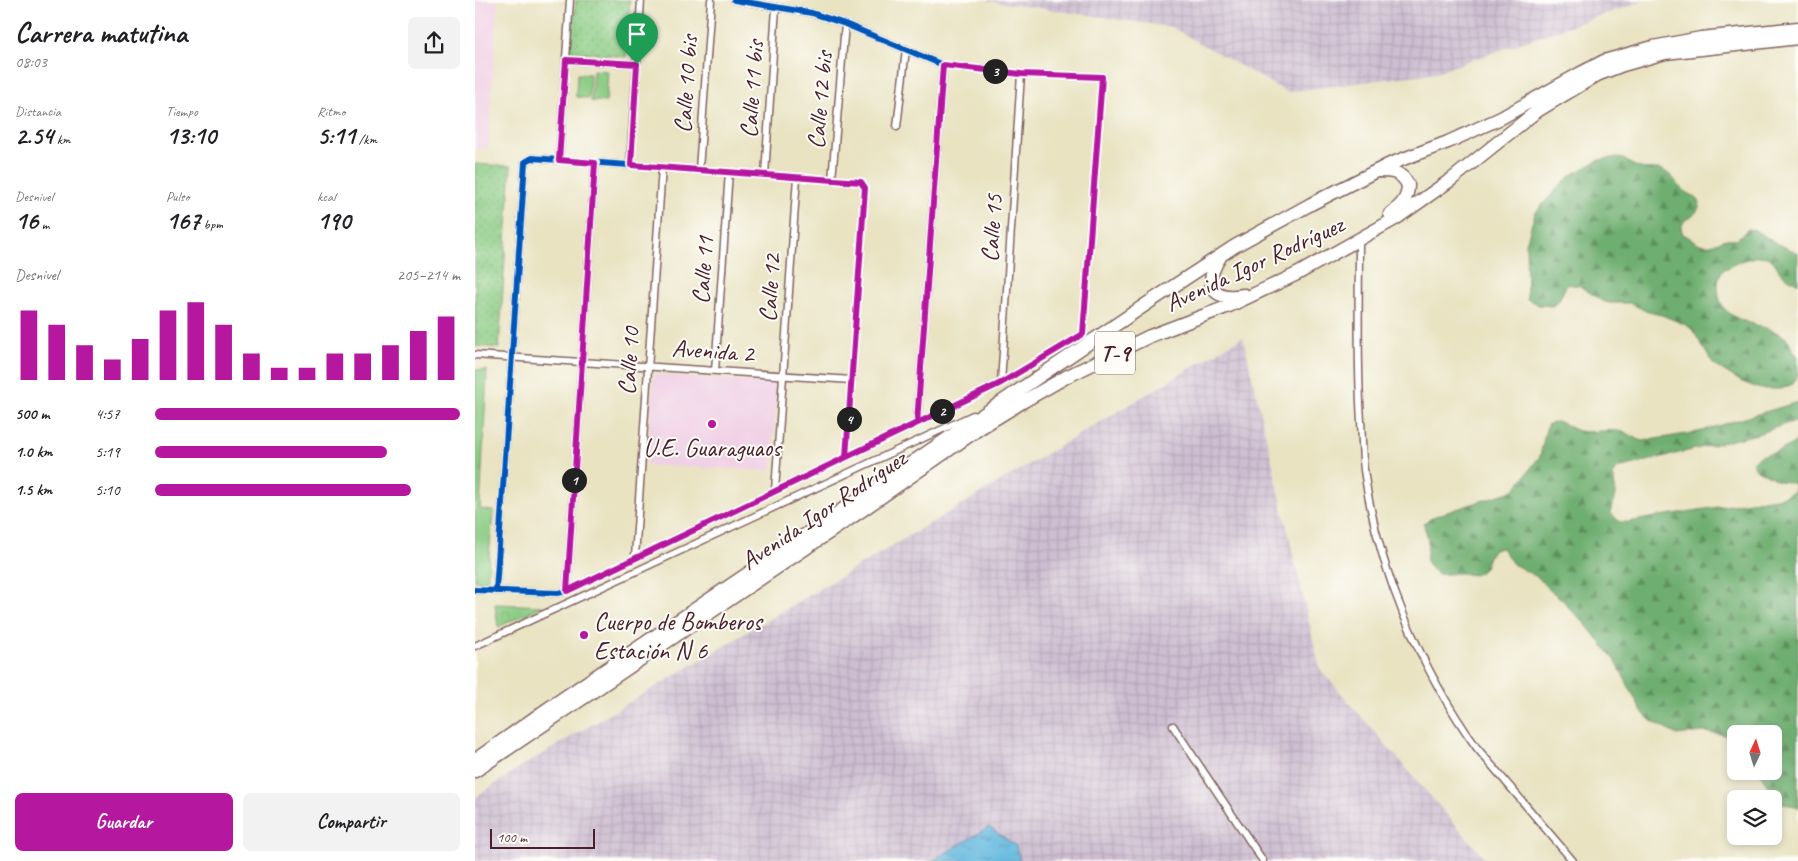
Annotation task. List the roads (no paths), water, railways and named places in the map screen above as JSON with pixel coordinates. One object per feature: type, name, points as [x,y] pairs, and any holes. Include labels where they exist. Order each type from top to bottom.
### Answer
[{"type":"highway","name":"Avenida Igor Rodríguez","points":[[475,760],[546,710],[1221,255],[1311,204],[1374,172],[1501,118],[1579,74],[1621,56],[1653,47],[1701,38],[1798,28]]},
{"type":"highway","name":"Avenida Igor Rodríguez","points":[[475,771],[1024,400],[1065,377],[1142,340],[1229,306],[1297,274],[1395,219],[1452,179],[1531,115],[1597,75],[1623,65],[1665,53],[1798,38]]},
{"type":"highway","name":"T-9","points":[[1345,246],[1398,208],[1406,198],[1408,185],[1401,174],[1395,171],[1374,172]]},
{"type":"highway","name":"T-9","points":[[1221,255],[1211,273],[1213,288],[1227,296],[1256,293]]},
{"type":"street","points":[[559,160],[570,0]]},
{"type":"street","points":[[631,165],[641,0]]},
{"type":"street","name":"Calle 10 bis","points":[[699,170],[711,0]]},
{"type":"street","points":[[475,590],[558,593],[567,591],[1001,383],[1083,334],[1102,77],[1021,74],[943,65],[845,24],[812,13],[734,0]]},
{"type":"street","name":"Calle 11 bis","points":[[765,175],[776,7]]},
{"type":"street","name":"Calle 12 bis","points":[[832,180],[845,24]]},
{"type":"street","points":[[897,127],[905,49]]},
{"type":"street","points":[[566,60],[637,64]]},
{"type":"street","points":[[917,423],[943,65]]},
{"type":"street","name":"Calle 15","points":[[1001,383],[1021,74]]},
{"type":"street","points":[[496,591],[525,162],[532,158],[861,182],[865,188],[846,457]]},
{"type":"street","points":[[567,591],[595,163]]},
{"type":"street","name":"Calle 10","points":[[635,558],[662,167]]},
{"type":"street","name":"Calle 11","points":[[715,371],[729,172]]},
{"type":"street","name":"Calle 12","points":[[775,491],[797,178]]},
{"type":"street","points":[[1359,238],[1359,391],[1364,470],[1383,555],[1401,609],[1443,696],[1465,731],[1477,748],[1573,861]]},
{"type":"street","name":"Avenida 2","points":[[475,355],[852,380]]},
{"type":"street","points":[[475,646],[1002,402]]},
{"type":"street","points":[[1173,726],[1263,861]]},
{"type":"water","points":[[989,827],[1016,846],[1020,861],[932,861]]},
{"type":"place","name":"U.E. Guaraguaos","points":[[712,424]]},
{"type":"place","name":"Cuerpo de Bomberos Estación N 6","points":[[584,635]]}]
